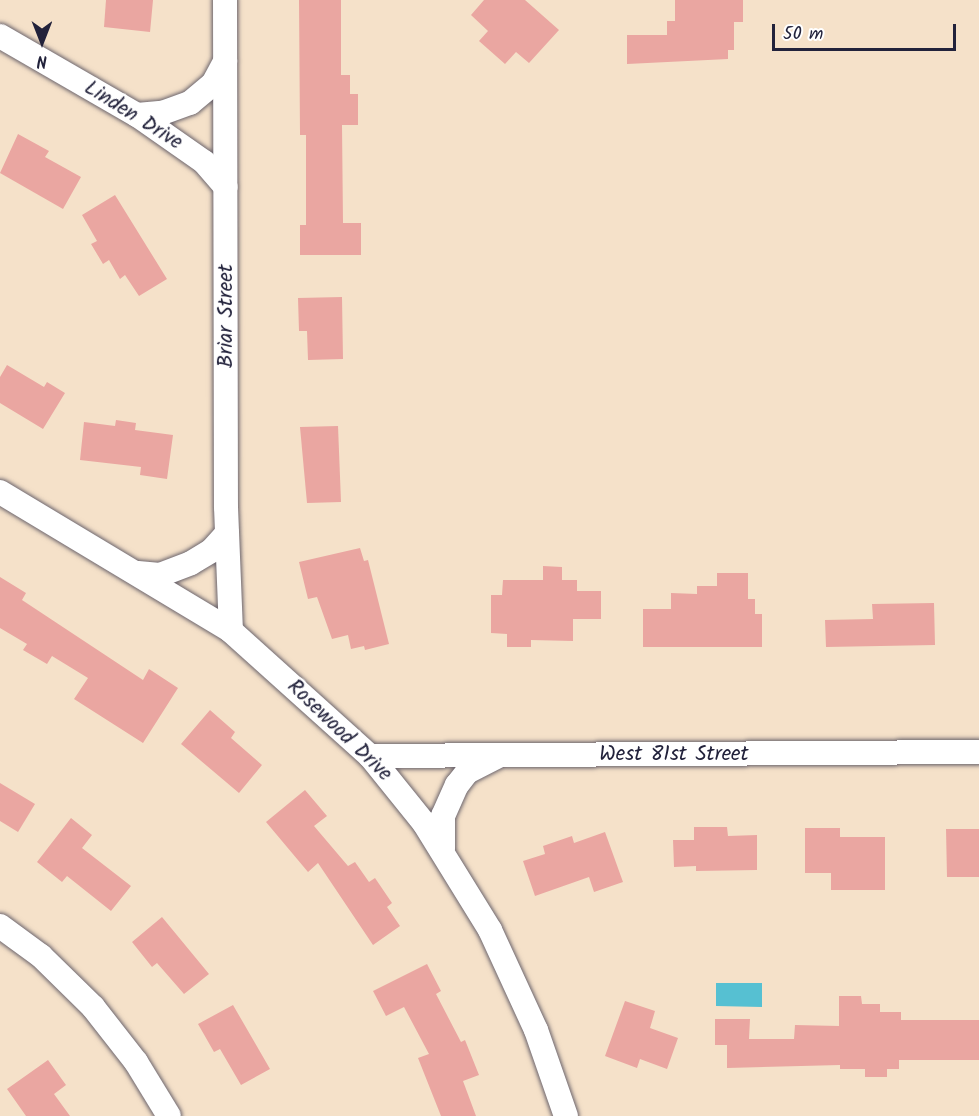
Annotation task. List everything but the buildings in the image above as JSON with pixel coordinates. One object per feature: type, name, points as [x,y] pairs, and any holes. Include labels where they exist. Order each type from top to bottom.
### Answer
[{"type":"street","name":"Briar Street","points":[[225,0],[227,533],[231,631]]},
{"type":"street","name":"Linden Drive","points":[[0,36],[137,115],[204,162],[226,187]]},
{"type":"street","points":[[137,115],[162,113],[190,103],[213,84],[226,59]]},
{"type":"street","name":"Rosewood Drive","points":[[0,492],[231,631],[370,756],[442,849],[507,964],[536,1030],[566,1116]]},
{"type":"street","points":[[138,573],[160,575],[191,563],[211,551],[227,533]]},
{"type":"street","name":"West 81st Street","points":[[370,756],[979,752]]},
{"type":"street","points":[[442,849],[443,816],[457,785],[480,763],[500,755]]},
{"type":"street","points":[[0,926],[41,956],[93,1007],[136,1062],[169,1116]]},
{"type":"water","points":[[716,983],[762,983],[762,1007],[716,1006]]}]
